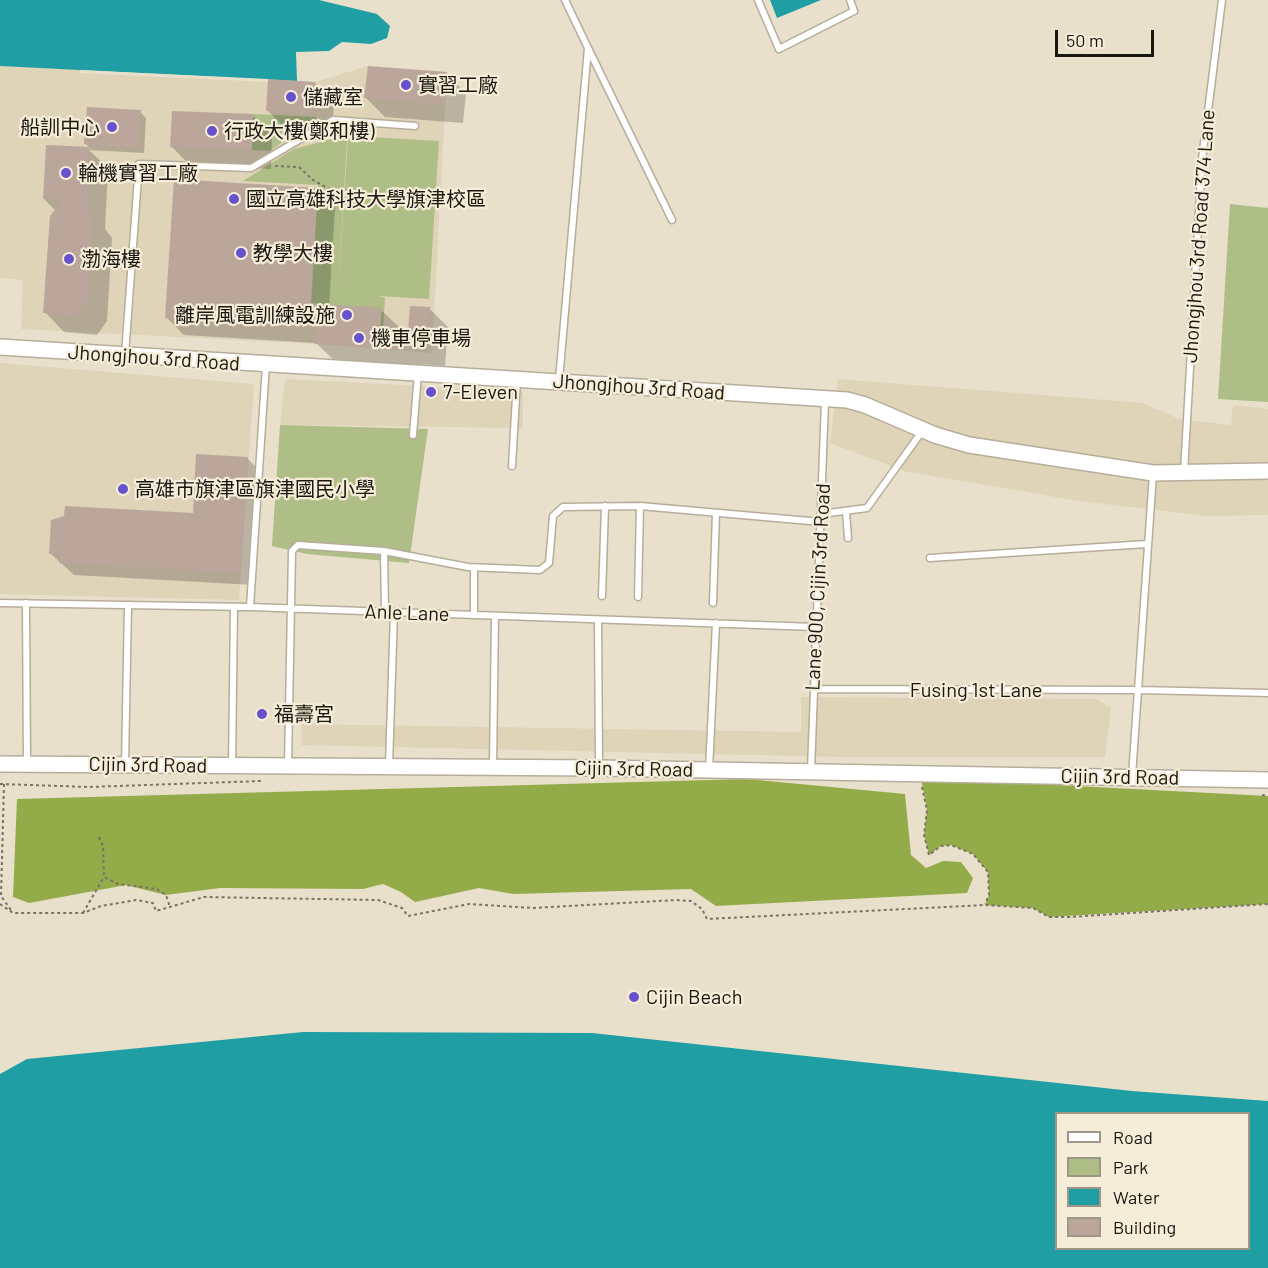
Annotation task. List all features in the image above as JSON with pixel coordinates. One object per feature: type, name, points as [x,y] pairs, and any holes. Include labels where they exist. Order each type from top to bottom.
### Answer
[{"type":"street","name":"Jhongjhou 3rd Road","points":[[0,347],[848,400],[923,430],[969,445],[1153,473],[1268,471]]},
{"type":"street","name":"Cijin 3rd Road","points":[[0,764],[598,768],[811,774],[1132,776],[1268,780]]},
{"type":"lane","points":[[565,0],[672,219]]},
{"type":"lane","points":[[758,0],[779,49],[854,11],[850,0]]},
{"type":"lane","name":"Jhongjhou 3rd Road 374 Lane","points":[[1184,472],[1202,159],[1222,0]]},
{"type":"lane","points":[[559,381],[588,48]]},
{"type":"lane","points":[[125,356],[139,164],[251,168],[333,120],[415,126]]},
{"type":"lane","points":[[250,607],[266,365]]},
{"type":"lane","points":[[413,435],[418,373]]},
{"type":"lane","points":[[512,466],[517,379]]},
{"type":"lane","name":"Lane 900, Cijin 3rd Road","points":[[811,774],[825,400]]},
{"type":"lane","points":[[288,766],[290,609],[292,551],[295,547],[384,551],[474,568],[540,570],[546,567],[553,516],[563,507],[640,506],[716,513],[821,518],[862,511],[870,505],[923,430]]},
{"type":"lane","points":[[1132,776],[1140,690],[1153,473]]},
{"type":"lane","points":[[602,596],[605,506]]},
{"type":"lane","points":[[638,597],[640,506]]},
{"type":"lane","points":[[846,512],[848,538]]},
{"type":"lane","points":[[713,603],[716,513]]},
{"type":"lane","points":[[930,558],[1147,544]]},
{"type":"lane","points":[[384,551],[385,612]]},
{"type":"lane","points":[[474,568],[474,615]]},
{"type":"lane","name":"Anle Lane","points":[[0,603],[250,607],[815,627]]},
{"type":"lane","points":[[26,603],[27,764]]},
{"type":"lane","points":[[125,764],[128,605]]},
{"type":"lane","points":[[232,765],[234,607]]},
{"type":"lane","points":[[389,766],[394,612]]},
{"type":"lane","points":[[493,767],[495,616]]},
{"type":"lane","points":[[598,620],[598,768]]},
{"type":"lane","points":[[709,770],[716,624]]},
{"type":"lane","name":"Fusing 1st Lane","points":[[813,689],[1140,690],[1268,693]]},
{"type":"path","points":[[251,168],[299,167],[343,201]]},
{"type":"path","points":[[921,778],[927,810],[924,835],[928,855],[941,846],[951,845],[973,854],[988,872],[989,895],[985,905]]},
{"type":"path","points":[[4,784],[1,896],[13,913]]},
{"type":"path","points":[[83,913],[104,877],[103,846],[99,837]]},
{"type":"path","points":[[104,877],[118,884],[157,889],[166,895],[170,908]]},
{"type":"path","points":[[0,904],[13,913],[83,913],[101,906],[136,900],[153,903],[156,911],[204,897],[378,900],[402,908],[408,916],[470,904],[533,908],[676,900],[691,901],[702,909],[707,919],[985,905],[1033,908],[1049,917],[1268,903]]},
{"type":"shaded area","name":"國立高雄科技大學旗津校區","points":[[0,66],[315,82],[368,66],[447,72],[432,353],[315,344],[21,329],[23,280],[0,278]]},
{"type":"shaded area","name":"高雄市旗津區旗津國民小學","points":[[0,363],[254,384],[239,600],[0,594]]},
{"type":"shaded area","points":[[285,379],[523,391],[523,428],[280,425]]},
{"type":"shaded area","points":[[838,379],[1143,403],[1179,419],[1231,425],[1233,405],[1268,409],[1268,515],[1207,516],[1079,501],[904,471],[830,443]]},
{"type":"shaded area","points":[[801,697],[1097,699],[1111,708],[1105,757],[844,757],[301,745],[302,724],[801,732]]},
{"type":"green space","points":[[253,114],[317,117],[270,151],[252,150]]},
{"type":"green space","points":[[348,136],[439,141],[429,299],[379,296],[385,298],[383,328],[310,324],[318,185],[243,181],[294,149],[332,139],[347,140],[338,295]]},
{"type":"green space","points":[[1230,204],[1268,208],[1268,402],[1218,399]]},
{"type":"green space","points":[[280,425],[428,429],[409,563],[307,554],[272,546]]},
{"type":"green space","points":[[921,778],[1268,796],[1268,904],[1049,917],[1033,908],[985,905],[989,895],[988,872],[973,854],[951,845],[941,846],[929,855],[924,835],[927,810]]},
{"type":"green space","points":[[747,779],[905,794],[911,855],[926,868],[943,861],[961,862],[973,878],[967,893],[716,906],[691,889],[513,894],[479,888],[415,902],[401,892],[383,884],[363,889],[220,888],[166,895],[126,885],[29,903],[13,897],[17,799]]},
{"type":"water","points":[[0,0],[319,0],[377,14],[390,26],[387,38],[371,44],[342,42],[329,51],[296,52],[297,81],[0,66]]},
{"type":"water","points":[[770,0],[821,0],[777,18]]},
{"type":"water","points":[[303,1032],[592,1033],[1132,1091],[1268,1101],[1268,1268],[0,1268],[0,1074],[27,1059]]},
{"type":"pier","points":[[80,70],[268,79],[268,82],[80,73]]},
{"type":"building","name":"實習工廠","points":[[368,66],[447,72],[444,104],[364,98]]},
{"type":"building","name":"儲藏室","points":[[268,79],[315,82],[313,114],[266,111]]},
{"type":"building","name":"船訓中心","points":[[87,107],[141,110],[138,148],[84,144]]},
{"type":"building","name":"行政大樓(鄭和樓)","points":[[172,111],[253,114],[252,150],[170,147]]},
{"type":"building","name":"渤海樓","points":[[46,145],[89,147],[86,208],[93,217],[88,301],[77,316],[43,313],[50,216],[62,200],[43,199]]},
{"type":"building","name":"教學大樓","points":[[174,179],[318,188],[310,303],[382,308],[380,330],[408,332],[410,306],[430,307],[428,348],[403,347],[402,350],[315,344],[316,327],[165,318]]},
{"type":"building","points":[[196,454],[248,457],[241,573],[59,563],[60,554],[49,554],[51,520],[64,516],[65,506],[193,513]]},
{"type":"place","name":"實習工廠","points":[[406,85]]},
{"type":"place","name":"儲藏室","points":[[291,97]]},
{"type":"place","name":"船訓中心","points":[[112,127]]},
{"type":"place","name":"行政大樓(鄭和樓)","points":[[212,131]]},
{"type":"place","name":"輪機實習工廠","points":[[66,173]]},
{"type":"place","name":"國立高雄科技大學旗津校區","points":[[234,199]]},
{"type":"place","name":"教學大樓","points":[[241,253]]},
{"type":"place","name":"渤海樓","points":[[69,259]]},
{"type":"place","name":"離岸風電訓練設施","points":[[347,315]]},
{"type":"place","name":"機車停車場","points":[[359,338]]},
{"type":"place","name":"7-Eleven","points":[[431,392]]},
{"type":"place","name":"高雄市旗津區旗津國民小學","points":[[123,489]]},
{"type":"place","name":"福壽宮","points":[[262,714]]},
{"type":"place","name":"Cijin Beach","points":[[634,997]]}]
